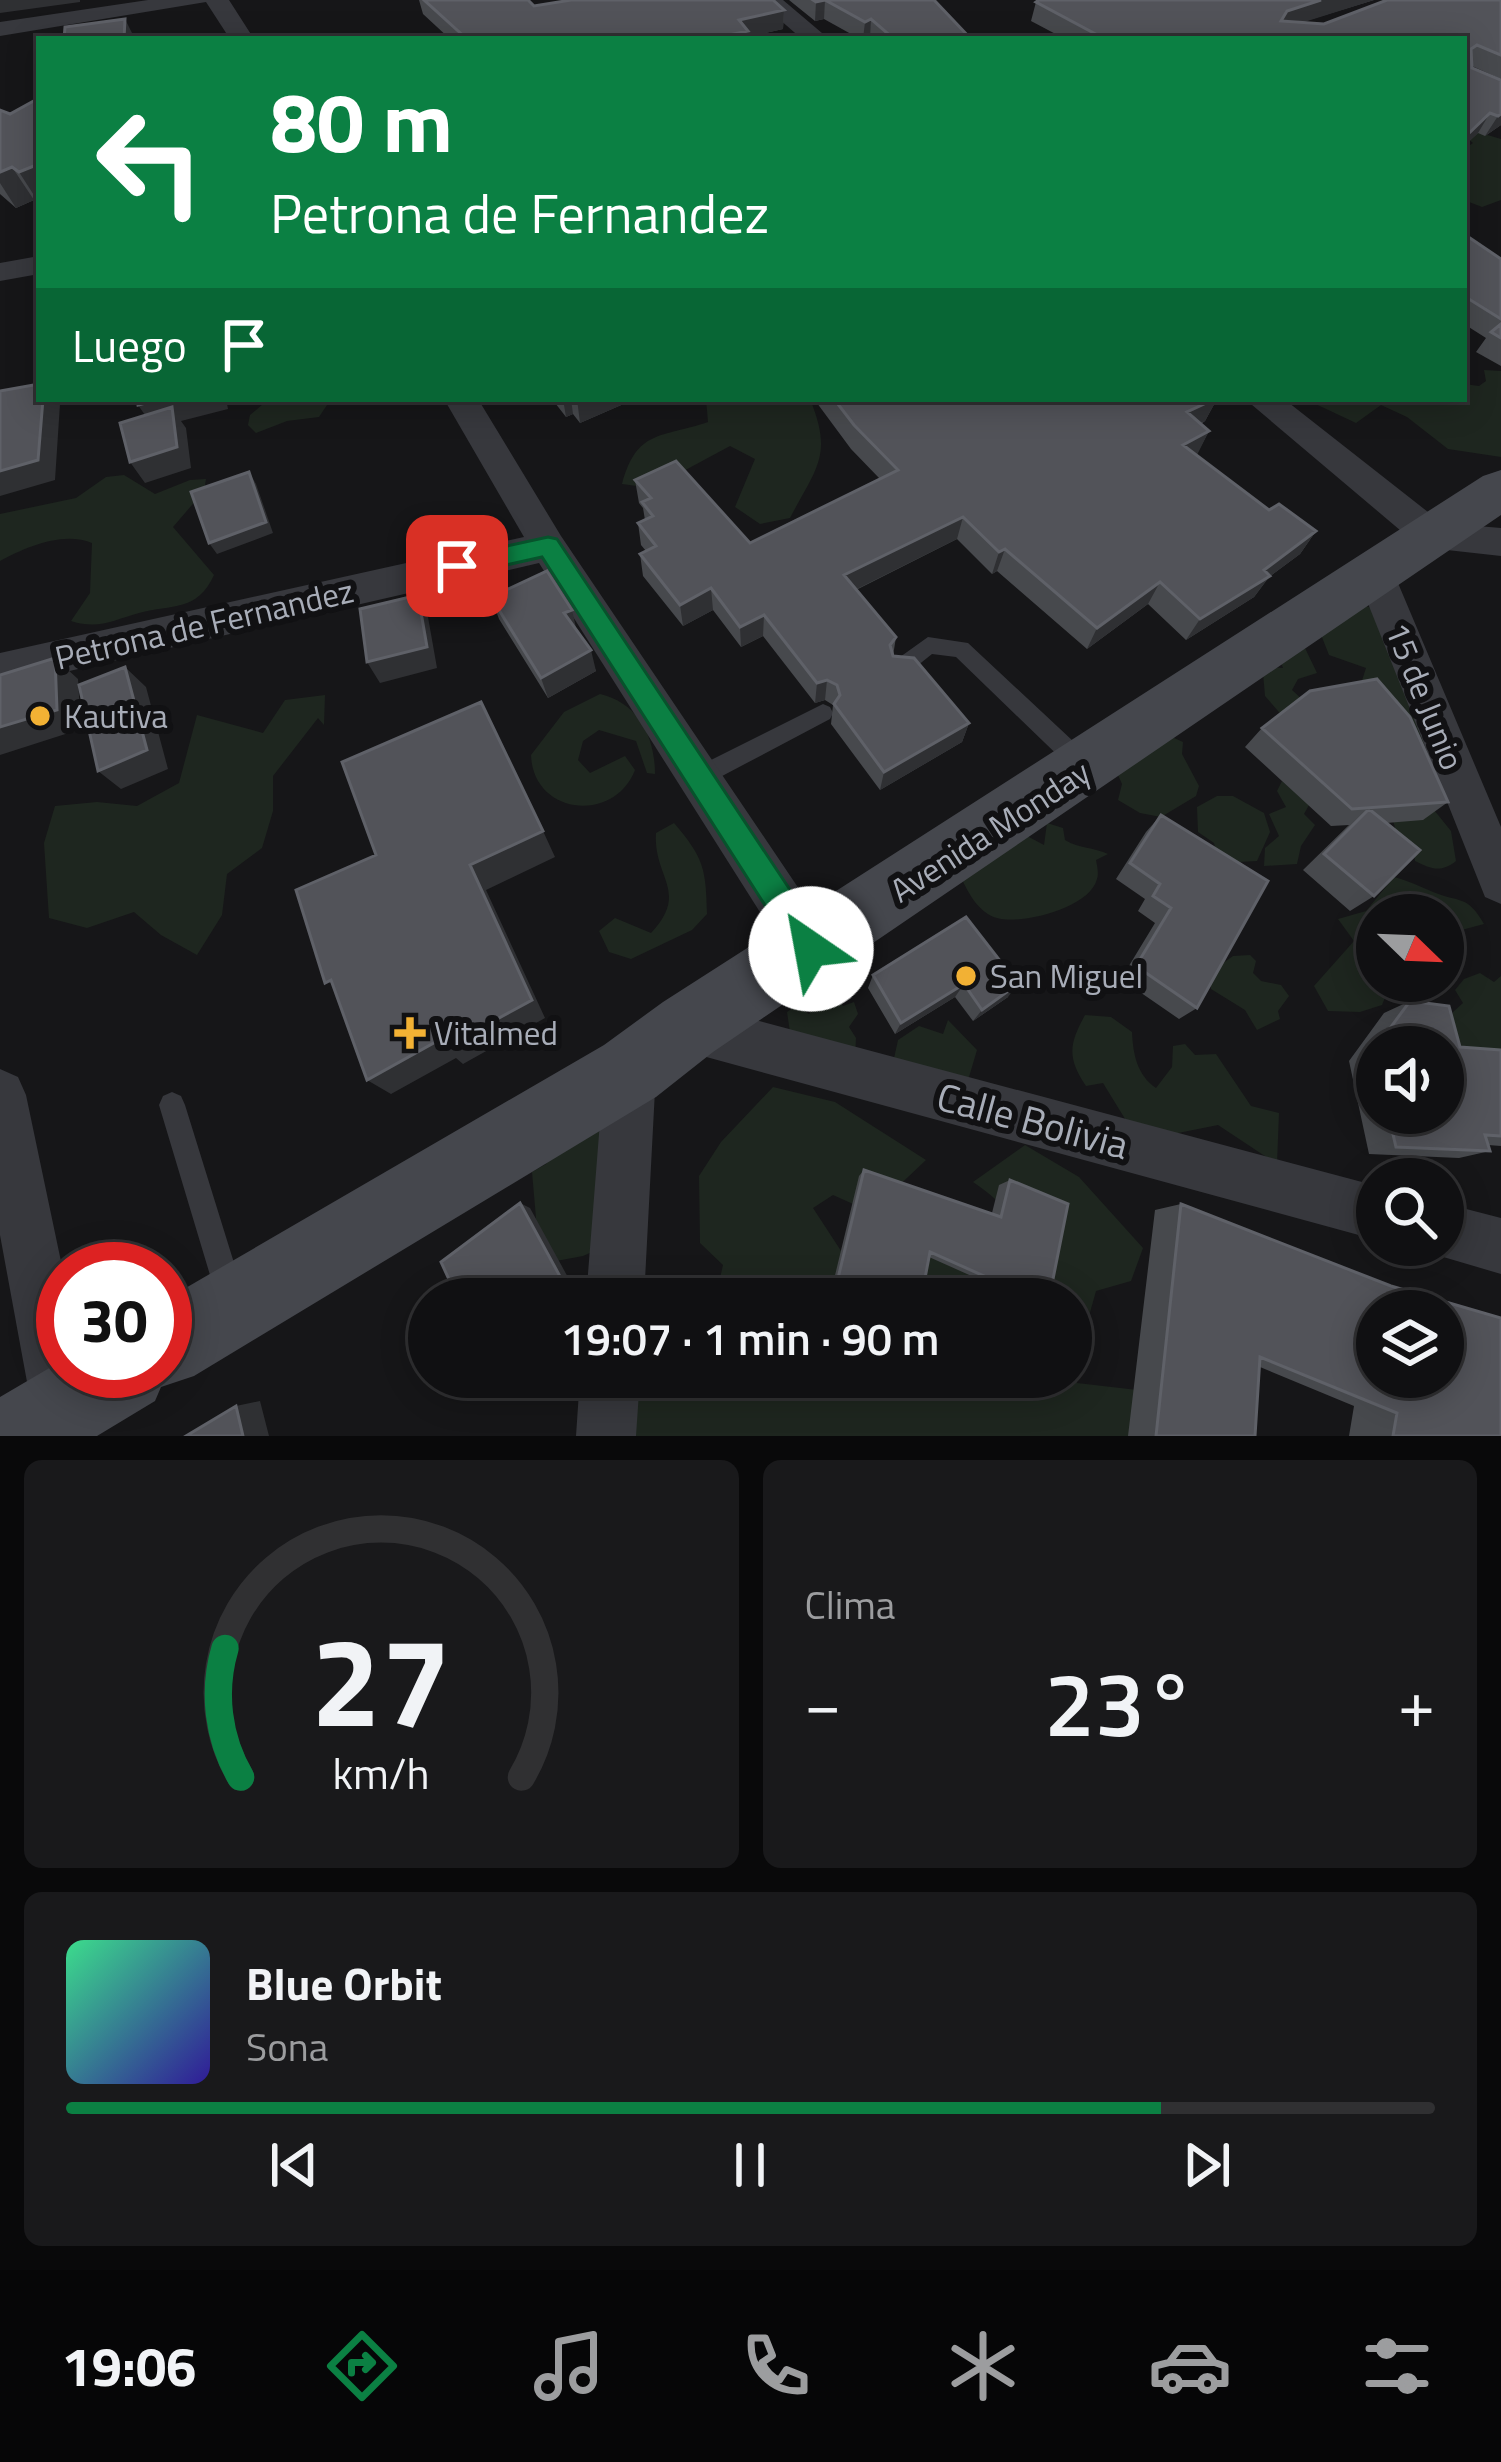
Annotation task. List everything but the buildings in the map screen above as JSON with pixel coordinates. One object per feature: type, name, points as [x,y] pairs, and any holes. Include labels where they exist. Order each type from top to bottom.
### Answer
[{"type":"main road","name":"Avenida Monday","points":[[192,1331],[630,1071],[688,1027],[1501,489]]},
{"type":"street","points":[[0,29],[196,0]]},
{"type":"street","points":[[218,0],[240,36]]},
{"type":"street","points":[[769,0],[813,36]]},
{"type":"street","points":[[0,272],[36,266]]},
{"type":"street","points":[[463,402],[548,546],[811,949]]},
{"type":"street","points":[[1266,402],[1433,537],[1501,542]]},
{"type":"street","name":"Petrona de Fernandez","points":[[0,670],[548,546]]},
{"type":"street","name":"15 de Junio","points":[[1376,575],[1501,882]]},
{"type":"street","name":"Calle Bolivia","points":[[688,1027],[1356,1207]]},
{"type":"street","points":[[616,1278],[630,1071]]},
{"type":"street","points":[[0,1095],[68,1405]]},
{"type":"street","points":[[1464,1236],[1501,1246]]},
{"type":"street","points":[[606,1436],[609,1398]]},
{"type":"lane","points":[[900,668],[928,645],[961,649],[1085,768]]},
{"type":"lane","points":[[698,777],[823,712]]},
{"type":"lane","points":[[172,1105],[234,1306]]},
{"type":"shaded area","points":[[1474,131],[1501,139],[1501,200],[1482,207],[1467,201],[1467,147],[1473,143],[1468,139]]},
{"type":"shaded area","points":[[1484,370],[1501,371],[1501,457],[1448,449],[1407,417],[1381,405],[1356,423],[1311,402],[1467,402],[1467,384],[1479,386],[1486,381]]},
{"type":"shaded area","points":[[265,402],[329,402],[319,417],[287,421],[256,433],[248,425],[250,415]]},
{"type":"shaded area","points":[[706,402],[811,402],[820,434],[819,460],[790,518],[760,524],[735,507],[755,459],[730,446],[652,488],[622,484],[643,444],[708,422]]},
{"type":"shaded area","points":[[124,475],[155,494],[206,479],[204,491],[173,527],[214,575],[192,601],[98,624],[71,621],[90,593],[92,543],[57,540],[0,561],[0,514],[76,498],[106,477]]},
{"type":"shaded area","points":[[1342,598],[1372,608],[1432,761],[1417,763],[1357,696],[1366,668],[1329,655],[1314,617]]},
{"type":"shaded area","points":[[1305,648],[1317,673],[1298,679],[1292,690],[1315,711],[1284,718],[1265,696],[1263,673],[1269,667],[1283,668],[1281,662]]},
{"type":"shaded area","points":[[600,694],[625,705],[642,723],[652,747],[655,774],[647,773],[636,741],[599,730],[583,741],[578,760],[590,773],[625,756],[635,770],[610,799],[593,805],[559,800],[535,775],[531,755],[564,712]]},
{"type":"shaded area","points":[[325,695],[324,725],[318,718],[273,776],[273,811],[262,848],[227,874],[222,915],[197,955],[161,935],[134,912],[87,928],[49,918],[44,843],[55,806],[97,802],[137,806],[179,783],[197,715],[263,733],[285,700]]},
{"type":"shaded area","points":[[1163,733],[1183,742],[1182,754],[1199,786],[1196,796],[1161,817],[1140,813],[1118,800],[1122,784],[1111,759]]},
{"type":"shaded area","points":[[1282,781],[1309,805],[1304,814],[1315,825],[1301,846],[1297,864],[1264,866],[1265,848],[1279,836],[1269,814],[1286,807],[1277,791]]},
{"type":"shaded area","points":[[1217,796],[1233,796],[1264,813],[1270,832],[1257,861],[1219,863],[1214,843],[1198,832],[1197,807]]},
{"type":"shaded area","points":[[1389,807],[1434,810],[1451,831],[1456,861],[1436,868],[1415,861],[1413,847],[1399,841]]},
{"type":"shaded area","points":[[674,823],[701,865],[707,914],[692,930],[631,959],[609,952],[599,931],[615,918],[651,933],[662,918],[669,895],[656,833]]},
{"type":"shaded area","points":[[1047,823],[1063,828],[1065,840],[1108,854],[1096,860],[1098,877],[1092,889],[1069,906],[1038,916],[1008,920],[985,912],[961,877],[1027,836],[1044,845]]},
{"type":"shaded area","points":[[1394,877],[1440,894],[1380,894]]},
{"type":"shaded area","points":[[1464,903],[1478,914],[1484,924],[1464,929]]},
{"type":"shaded area","points":[[1356,914],[1356,1002],[1382,1005],[1360,1012],[1328,1011],[1314,986],[1354,941],[1338,919]]},
{"type":"shaded area","points":[[1250,955],[1256,961],[1253,973],[1261,981],[1281,985],[1289,996],[1278,1011],[1280,1019],[1257,1030],[1245,1010],[1211,989],[1211,972],[1233,956]]},
{"type":"shaded area","points":[[1480,973],[1494,982],[1501,976],[1501,1077],[1488,1073],[1464,1051],[1464,1026],[1450,1026],[1453,1012],[1464,1002],[1464,979]]},
{"type":"shaded area","points":[[813,992],[838,996],[843,1006],[854,1002],[858,1014],[849,1027],[856,1038],[855,1059],[790,1032],[787,1012],[797,1005],[809,1014],[817,1006]]},
{"type":"shaded area","points":[[1085,1015],[1111,1017],[1132,1032],[1137,1063],[1156,1088],[1172,1067],[1173,1046],[1185,1044],[1195,1055],[1216,1054],[1251,1106],[1279,1113],[1277,1164],[1218,1125],[1153,1138],[1130,1127],[1103,1083],[1086,1086],[1076,1067],[1073,1043]]},
{"type":"shaded area","points":[[948,1020],[977,1050],[969,1077],[952,1081],[893,1063],[898,1040],[919,1026],[943,1034]]},
{"type":"shaded area","points":[[773,1087],[835,1102],[926,1160],[871,1212],[833,1195],[813,1208],[859,1278],[720,1278],[723,1265],[700,1243],[699,1176],[721,1142]]},
{"type":"shaded area","points":[[572,1125],[619,1128],[614,1242],[583,1256],[540,1264],[532,1172],[546,1164]]},
{"type":"shaded area","points":[[1025,1145],[1079,1177],[1143,1248],[1131,1281],[1096,1291],[1092,1305],[1092,1278],[1050,1278],[1028,1233],[973,1182]]},
{"type":"shaded area","points":[[945,1247],[976,1278],[912,1278],[913,1264]]},
{"type":"shaded area","points":[[1092,1385],[1146,1391],[1154,1436],[630,1436],[624,1398],[1092,1398]]},
{"type":"place","name":"Kautiva","points":[[40,716]]},
{"type":"place","name":"San Miguel","points":[[966,976]]},
{"type":"place","name":"Vitalmed","points":[[410,1033]]},
{"type":"route","points":[[457,566],[548,546],[811,949]]}]
